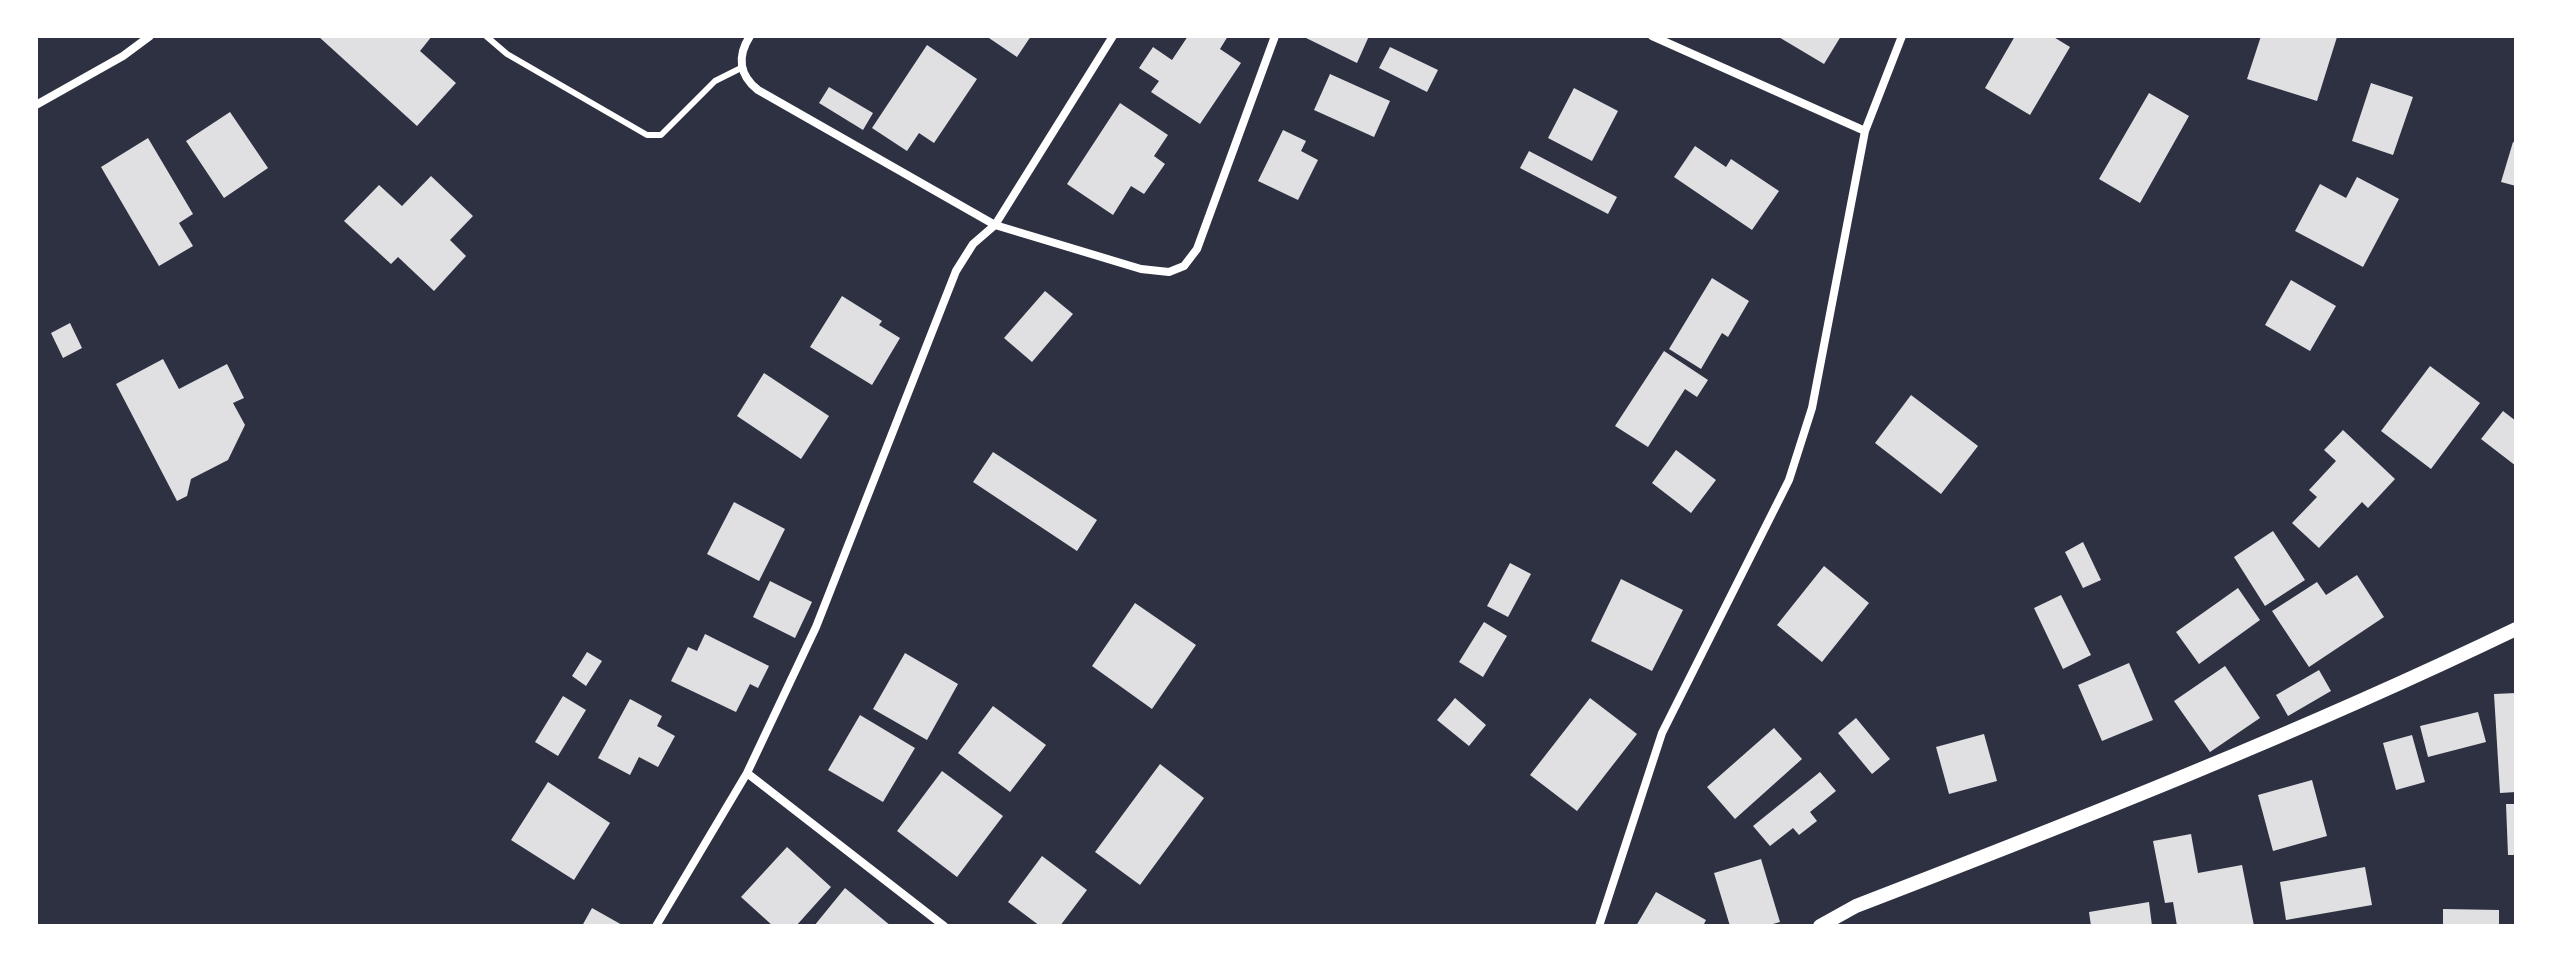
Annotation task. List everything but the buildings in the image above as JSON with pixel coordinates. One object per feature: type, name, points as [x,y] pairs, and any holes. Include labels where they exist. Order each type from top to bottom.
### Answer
[{"type":"street","points":[[36,105],[123,56],[150,36]]},
{"type":"street","points":[[750,36],[744,45],[741,68],[748,82],[758,90],[995,225],[1141,269],[1169,272],[1184,266],[1197,249],[1275,36]]},
{"type":"street","points":[[656,926],[747,773],[816,627],[956,271],[973,244],[995,225],[1113,36]]},
{"type":"street","points":[[1652,36],[1865,131]]},
{"type":"street","points":[[1599,926],[1662,733],[1789,480],[1812,408],[1865,131],[1902,36]]},
{"type":"street","points":[[1820,926],[1856,906],[2251,751],[2362,703],[2516,629]]},
{"type":"street","points":[[747,773],[944,926]]},
{"type":"lane","points":[[486,36],[507,54],[647,135],[661,135],[715,81],[741,68]]}]
